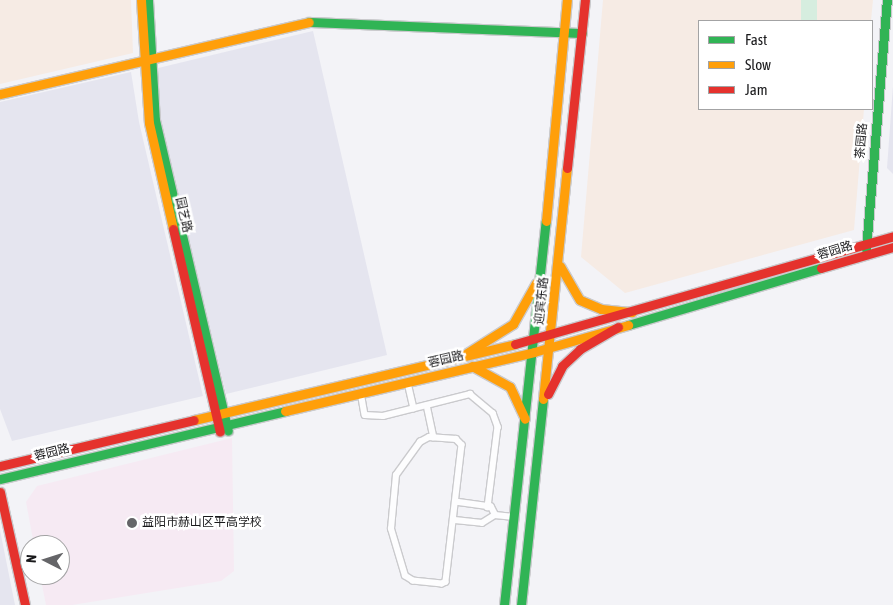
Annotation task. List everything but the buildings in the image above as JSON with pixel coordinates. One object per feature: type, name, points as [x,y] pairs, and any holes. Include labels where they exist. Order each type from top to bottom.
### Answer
[{"type":"main road","name":"园艺路","points":[[141,0],[145,60],[159,138],[222,423]]},
{"type":"main road","name":"园艺路","points":[[145,60],[148,0]]},
{"type":"main road","name":"迎宾东路","points":[[504,605],[534,352],[567,0]]},
{"type":"main road","name":"迎宾东路","points":[[521,605],[550,348],[585,0]]},
{"type":"main road","name":"茶园路","points":[[867,254],[865,244],[887,0]]},
{"type":"main road","points":[[0,94],[318,21],[582,33]]},
{"type":"main road","name":"蓉园路","points":[[0,479],[222,423],[459,358],[551,335],[893,236]]},
{"type":"main road","name":"蓉园路","points":[[0,466],[222,423],[534,352],[893,247]]},
{"type":"main road","points":[[542,259],[559,262],[580,300],[601,309],[632,312]]},
{"type":"main road","points":[[459,358],[490,342],[513,324],[527,305],[541,270]]},
{"type":"main road","points":[[544,402],[562,366],[580,349],[618,327]]},
{"type":"main road","points":[[472,366],[510,387],[525,420]]},
{"type":"main road","points":[[524,434],[540,437]]},
{"type":"main road","points":[[0,492],[24,605]]},
{"type":"street","points":[[409,387],[414,408]]},
{"type":"street","points":[[362,398],[365,415],[383,416],[470,394],[493,413],[498,428],[488,507]]},
{"type":"street","points":[[427,405],[434,437]]},
{"type":"street","points":[[434,437],[456,439],[462,445],[455,520],[446,582],[413,581],[405,576],[391,529],[396,475],[420,442],[434,437]]},
{"type":"street","points":[[457,502],[488,507],[495,515]]},
{"type":"street","points":[[455,520],[482,523],[495,515],[514,517]]},
{"type":"shaded area","points":[[0,0],[131,0],[133,53],[0,84]]},
{"type":"shaded area","points":[[603,0],[873,0],[871,20],[698,20],[698,110],[864,110],[854,230],[625,293],[581,257]]},
{"type":"shaded area","points":[[313,31],[387,355],[226,394],[161,124],[154,69]]},
{"type":"shaded area","points":[[131,72],[139,122],[203,396],[12,441],[0,409],[0,102]]},
{"type":"shaded area","points":[[893,86],[893,174],[887,168]]},
{"type":"shaded area","name":"益阳市赫山区平高学校","points":[[232,438],[234,571],[221,581],[72,605],[46,605],[42,585],[70,585],[70,535],[32,535],[26,502],[37,486]]},
{"type":"shaded area","points":[[0,530],[15,605],[0,605]]},
{"type":"green space","points":[[801,0],[817,0],[817,20],[801,20]]},
{"type":"traffic: fast","points":[[148,0],[155,120],[228,431]]},
{"type":"traffic: fast","points":[[866,249],[887,0]]},
{"type":"traffic: fast","points":[[309,22],[582,33]]},
{"type":"traffic: fast","points":[[504,605],[546,221]]},
{"type":"traffic: fast","points":[[628,325],[821,268]]},
{"type":"traffic: fast","points":[[521,605],[543,399]]},
{"type":"traffic: fast","points":[[0,479],[285,411]]},
{"type":"traffic: slow","points":[[141,0],[149,123],[173,229]]},
{"type":"traffic: slow","points":[[546,221],[567,0]]},
{"type":"traffic: slow","points":[[0,94],[309,22]]},
{"type":"traffic: slow","points":[[543,399],[567,168]]},
{"type":"traffic: slow","points":[[560,266],[580,300],[601,309],[632,312]]},
{"type":"traffic: slow","points":[[459,358],[513,324],[536,283]]},
{"type":"traffic: slow","points":[[285,411],[534,352],[628,325]]},
{"type":"traffic: slow","points":[[194,420],[515,344]]},
{"type":"traffic: slow","points":[[472,366],[510,387],[525,419]]},
{"type":"traffic: jam","points":[[567,168],[585,0]]},
{"type":"traffic: jam","points":[[173,229],[220,432]]},
{"type":"traffic: jam","points":[[515,344],[893,236]]},
{"type":"traffic: jam","points":[[821,268],[893,247]]},
{"type":"traffic: jam","points":[[548,394],[562,366],[580,349],[618,327]]},
{"type":"traffic: jam","points":[[0,466],[194,420]]},
{"type":"traffic: jam","points":[[0,492],[25,605]]},
{"type":"place","name":"益阳市赫山区平高学校","points":[[132,523]]}]
